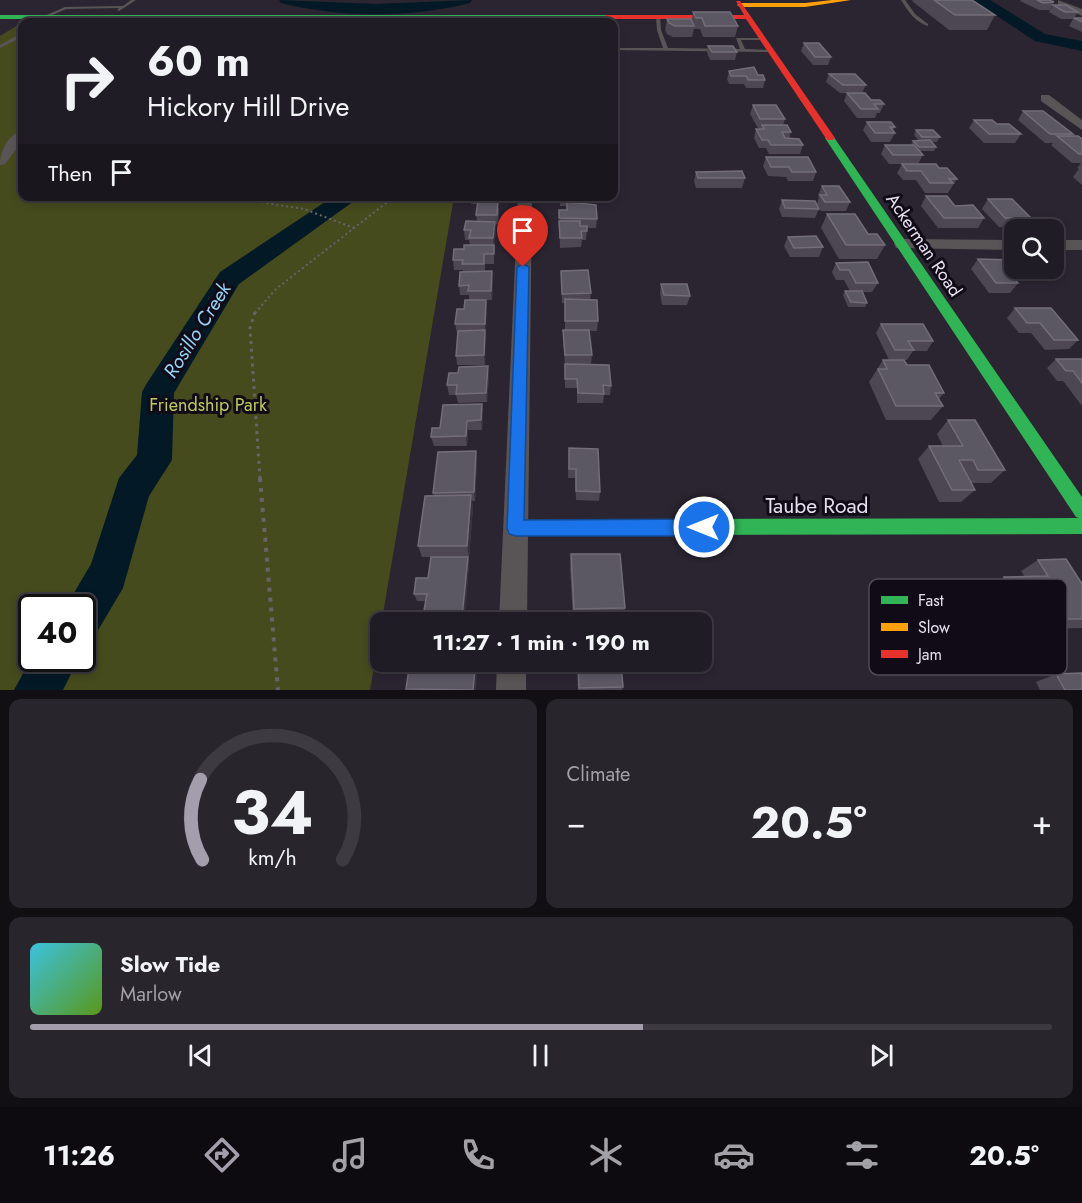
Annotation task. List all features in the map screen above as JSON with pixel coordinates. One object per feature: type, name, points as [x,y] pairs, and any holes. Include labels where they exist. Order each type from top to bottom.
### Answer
[{"type":"street","points":[[618,19],[658,17],[779,2],[848,0]]},
{"type":"street","points":[[1082,2],[1061,2],[1082,14]]},
{"type":"street","name":"Ackerman Road","points":[[741,8],[1082,511]]},
{"type":"street","points":[[82,18],[147,18]]},
{"type":"street","points":[[258,18],[445,18]]},
{"type":"street","points":[[1045,98],[1081,124]]},
{"type":"street","points":[[0,161],[18,139]]},
{"type":"street","points":[[513,612],[525,201]]},
{"type":"street","points":[[902,244],[1004,244]]},
{"type":"street","points":[[1064,245],[1082,245]]},
{"type":"street","name":"Taube Road","points":[[516,528],[1082,526]]},
{"type":"street","points":[[511,690],[512,672]]},
{"type":"lane","points":[[110,17],[134,0]]},
{"type":"lane","points":[[756,0],[779,2]]},
{"type":"lane","points":[[902,0],[910,0]]},
{"type":"lane","points":[[902,0],[913,15],[926,25]]},
{"type":"lane","points":[[54,18],[65,8],[123,7]]},
{"type":"lane","points":[[658,17],[659,30],[666,50]]},
{"type":"lane","points":[[0,47],[18,37]]},
{"type":"lane","points":[[743,50],[738,39],[762,39]]},
{"type":"lane","points":[[618,49],[770,51]]},
{"type":"path","points":[[254,201],[304,209],[354,228]]},
{"type":"path","points":[[278,690],[253,392],[250,328],[256,310],[276,289],[389,201]]},
{"type":"green space","name":"Friendship Park","points":[[18,25],[18,201],[453,201],[383,612],[370,612],[370,672],[373,672],[370,690],[0,690],[0,36]]},
{"type":"building","points":[[934,0],[972,0],[995,15],[955,15]]},
{"type":"building","points":[[1037,0],[1049,0],[1054,2],[1043,3]]},
{"type":"building","points":[[1053,5],[1066,5],[1078,12],[1065,12]]},
{"type":"building","points":[[693,12],[730,12],[738,26],[705,26],[702,18],[696,18]]},
{"type":"building","points":[[667,19],[691,19],[694,26],[675,26]]},
{"type":"building","points":[[804,43],[819,43],[831,57],[815,57]]},
{"type":"building","points":[[708,46],[733,46],[737,52],[712,52]]},
{"type":"building","points":[[754,67],[758,75],[763,75],[765,80],[748,80],[746,76],[731,76],[729,71]]},
{"type":"building","points":[[829,74],[855,74],[866,85],[843,85]]},
{"type":"building","points":[[847,93],[865,93],[871,100],[880,100],[884,104],[874,104],[878,109],[861,109]]},
{"type":"building","points":[[753,105],[776,105],[785,119],[760,119]]},
{"type":"building","points":[[1023,111],[1043,111],[1073,134],[1050,134]]},
{"type":"building","points":[[974,120],[992,120],[997,124],[1009,124],[1021,134],[989,134]]},
{"type":"building","points":[[867,122],[891,122],[895,127],[890,127],[895,133],[875,133]]},
{"type":"building","points":[[762,125],[787,125],[791,132],[782,132],[785,138],[799,139],[803,145],[771,145],[768,140],[762,140],[756,129],[764,129]]},
{"type":"building","points":[[916,130],[933,130],[940,137],[922,137]]},
{"type":"building","points":[[1057,136],[1078,136],[1082,139],[1082,154],[1079,154]]},
{"type":"building","points":[[930,140],[936,147],[919,147],[913,141]]},
{"type":"building","points":[[885,145],[914,145],[923,155],[893,155]]},
{"type":"building","points":[[766,157],[808,157],[816,172],[792,172],[789,167],[771,167]]},
{"type":"building","points":[[902,164],[936,164],[939,168],[947,168],[957,179],[949,179],[953,183],[930,183],[921,171],[907,171]]},
{"type":"building","points":[[742,171],[745,178],[698,178],[696,172]]},
{"type":"building","points":[[822,186],[839,186],[850,202],[825,202],[820,195],[827,195]]},
{"type":"building","points":[[926,196],[947,196],[955,206],[973,205],[984,218],[944,218]]},
{"type":"building","points":[[988,199],[1012,199],[1031,218],[1005,218]]},
{"type":"building","points":[[782,200],[815,201],[819,209],[785,208]]},
{"type":"building","points":[[478,201],[498,201],[497,215],[476,215]]},
{"type":"building","points":[[567,202],[596,205],[597,219],[559,218],[559,210],[567,210]]},
{"type":"building","points":[[827,214],[855,214],[868,234],[877,234],[885,245],[846,245]]},
{"type":"building","points":[[466,221],[495,222],[493,238],[469,238],[471,230],[464,230]]},
{"type":"building","points":[[559,221],[580,221],[580,226],[587,226],[587,231],[581,231],[582,238],[560,238]]},
{"type":"building","points":[[816,236],[823,247],[794,248],[788,237]]},
{"type":"building","points":[[464,245],[494,245],[494,254],[484,254],[484,264],[462,264],[463,260],[453,260],[454,249],[464,249]]},
{"type":"building","points":[[978,259],[1004,260],[1004,279],[1015,279],[1018,283],[996,283]]},
{"type":"building","points":[[868,262],[878,283],[856,283],[849,270],[840,270],[836,263]]},
{"type":"building","points":[[588,270],[591,293],[562,294],[561,271]]},
{"type":"building","points":[[492,271],[491,291],[468,291],[469,285],[459,286],[460,272]]},
{"type":"building","points":[[661,284],[687,284],[690,296],[664,295]]},
{"type":"building","points":[[845,291],[862,291],[867,303],[851,302]]},
{"type":"building","points":[[565,299],[597,300],[598,321],[565,321]]},
{"type":"building","points":[[465,300],[486,300],[485,324],[455,324],[457,309],[464,309]]},
{"type":"building","points":[[1015,308],[1051,308],[1078,340],[1054,340],[1040,323],[1027,323]]},
{"type":"building","points":[[881,324],[923,324],[933,341],[908,341],[914,350],[895,350]]},
{"type":"building","points":[[485,330],[484,355],[456,356],[458,331]]},
{"type":"building","points":[[563,330],[589,330],[592,355],[565,355]]},
{"type":"building","points":[[1056,359],[1082,359],[1082,383],[1073,371],[1066,371]]},
{"type":"building","points":[[883,360],[904,360],[907,365],[929,365],[944,393],[935,393],[943,406],[896,406],[878,369],[887,369]]},
{"type":"building","points":[[565,364],[609,365],[611,386],[603,385],[604,394],[578,393],[577,379],[565,379]]},
{"type":"building","points":[[488,366],[486,393],[456,394],[457,385],[447,385],[449,373],[458,373],[459,367]]},
{"type":"building","points":[[482,404],[481,420],[467,421],[466,436],[431,437],[432,428],[440,428],[443,405]]},
{"type":"building","points":[[948,420],[975,420],[1005,470],[978,470],[973,460],[959,460],[975,490],[952,490],[929,446],[963,446]]},
{"type":"building","points":[[569,448],[598,449],[600,492],[576,491],[576,469],[569,469]]},
{"type":"building","points":[[476,451],[474,492],[433,493],[438,452]]},
{"type":"building","points":[[471,495],[467,546],[418,546],[425,496]]},
{"type":"building","points":[[571,554],[620,554],[625,608],[574,609]]},
{"type":"building","points":[[431,557],[468,557],[462,612],[424,612],[427,594],[414,594],[416,578],[428,578]]},
{"type":"building","points":[[1066,559],[1082,584],[1082,619],[1067,619],[1067,579],[1005,579],[1004,577],[1048,576],[1038,560]]},
{"type":"building","points":[[409,672],[475,672],[473,690],[406,689]]},
{"type":"building","points":[[578,672],[622,672],[623,687],[579,688]]},
{"type":"building","points":[[1082,673],[1082,690],[1065,690],[1057,675]]},
{"type":"waterway","points":[[286,0],[376,9],[420,7],[465,0]]},
{"type":"waterway","points":[[980,0],[1040,38],[1082,46]]},
{"type":"waterway","name":"Rosillo Creek","points":[[96,595],[109,574],[132,490],[154,460],[158,392],[229,278],[343,201]]},
{"type":"waterway","name":"Rosillo Creek","points":[[37,690],[48,672]]},
{"type":"traffic: fast","points":[[0,17],[606,17]]},
{"type":"traffic: fast","points":[[830,138],[1082,511]]},
{"type":"traffic: fast","points":[[682,527],[1082,526]]},
{"type":"traffic: slow","points":[[740,5],[805,5],[848,0]]},
{"type":"traffic: jam","points":[[738,2],[830,138]]},
{"type":"traffic: jam","points":[[606,17],[748,17]]},
{"type":"traffic: jam","points":[[516,528],[682,527]]},
{"type":"route","points":[[523,267],[516,528],[704,527]]}]
